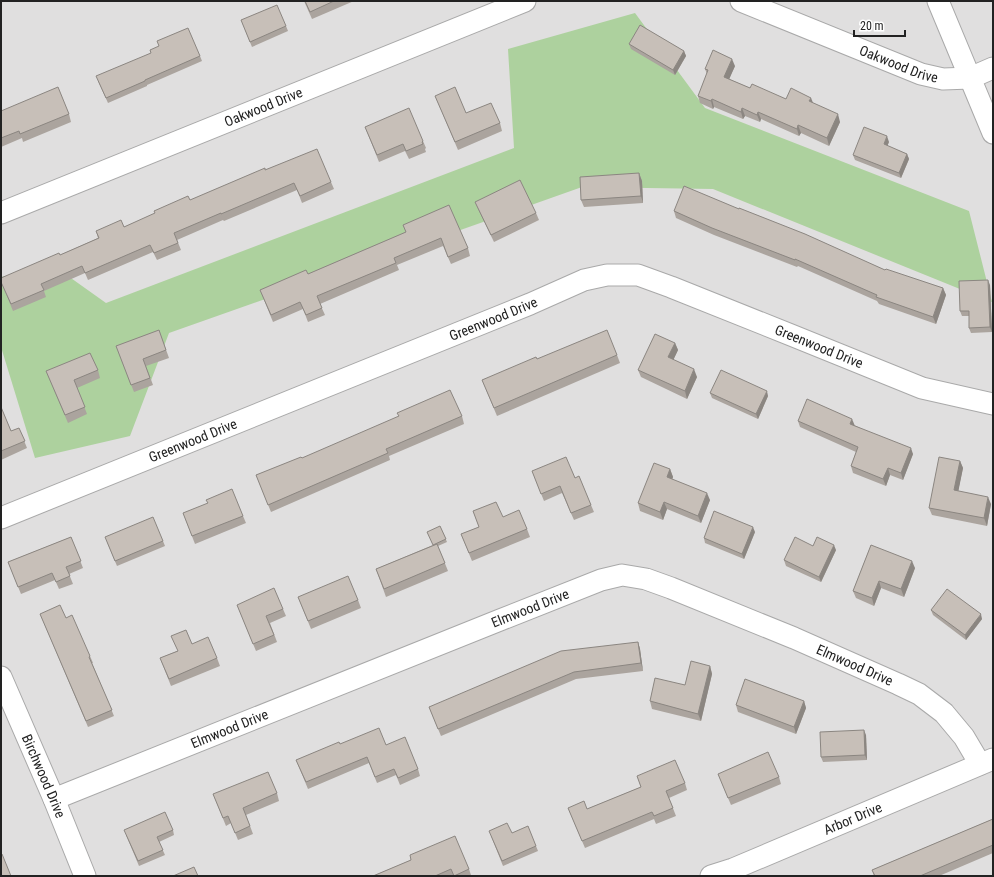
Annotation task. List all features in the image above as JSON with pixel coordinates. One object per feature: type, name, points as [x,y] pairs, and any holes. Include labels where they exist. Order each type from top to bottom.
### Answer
[{"type":"street","name":"Oakwood Drive","points":[[1,213],[525,1]]},
{"type":"street","name":"Oakwood Drive","points":[[741,1],[921,74],[943,79],[970,78],[993,68]]},
{"type":"street","points":[[938,1],[993,133]]},
{"type":"street","name":"Greenwood Drive","points":[[1,518],[530,304],[584,280],[607,275],[638,275],[922,388],[993,404]]},
{"type":"street","name":"Elmwood Drive","points":[[54,799],[601,580],[622,575],[646,579],[678,591],[794,638],[918,694],[944,713],[986,762]]},
{"type":"street","name":"Birchwood Drive","points":[[1,677],[54,799],[85,876]]},
{"type":"street","name":"Arbor Drive","points":[[711,876],[733,869],[986,762]]},
{"type":"shaded area","points":[[1,1],[993,1],[993,876],[1,876]]},
{"type":"green space","points":[[635,13],[705,108],[969,211],[992,302],[713,189],[582,187],[169,333],[130,436],[35,458],[1,347],[1,277],[54,266],[106,303],[514,148],[508,49]]},
{"type":"building","points":[[305,1],[334,1],[310,12]]},
{"type":"building","points":[[277,5],[286,26],[250,42],[241,20]]},
{"type":"building","points":[[640,25],[684,51],[673,70],[629,44]]},
{"type":"building","points":[[188,28],[200,56],[106,98],[96,76],[151,53],[150,50],[159,46],[157,41]]},
{"type":"building","points":[[713,50],[732,59],[724,77],[750,88],[752,84],[786,99],[791,88],[811,98],[809,101],[838,114],[827,138],[798,125],[797,129],[758,112],[757,115],[742,108],[741,112],[712,99],[711,101],[698,96],[708,70],[705,69]]},
{"type":"building","points":[[58,87],[69,114],[20,134],[19,131],[1,138],[1,111]]},
{"type":"building","points":[[455,87],[466,113],[491,103],[500,123],[455,142],[435,96]]},
{"type":"building","points":[[409,108],[423,144],[406,151],[403,144],[377,155],[365,127]]},
{"type":"building","points":[[864,127],[887,136],[884,144],[907,154],[899,173],[853,155]]},
{"type":"building","points":[[317,149],[331,182],[300,196],[294,183],[174,233],[178,243],[154,253],[150,245],[85,273],[82,266],[41,284],[44,290],[11,304],[1,282],[1,278],[59,253],[60,255],[99,238],[96,231],[121,220],[124,227],[155,213],[154,211],[188,196],[190,200],[265,168],[265,170]]},
{"type":"building","points":[[639,173],[641,196],[581,200],[580,177]]},
{"type":"building","points":[[520,180],[536,213],[491,235],[475,202]]},
{"type":"building","points":[[684,186],[805,234],[885,270],[886,269],[943,288],[933,317],[876,297],[877,295],[795,259],[712,228],[674,211]]},
{"type":"building","points":[[449,205],[468,248],[448,257],[441,238],[394,258],[396,263],[317,296],[322,308],[306,315],[300,302],[271,315],[260,290],[306,270],[308,274],[406,232],[403,225]]},
{"type":"building","points":[[988,280],[990,327],[969,328],[969,311],[960,311],[959,281]]},
{"type":"building","points":[[159,330],[166,350],[143,359],[150,378],[131,385],[116,346]]},
{"type":"building","points":[[607,330],[617,355],[494,408],[482,380],[536,357],[537,359]]},
{"type":"building","points":[[655,334],[675,343],[668,357],[694,369],[685,391],[638,370]]},
{"type":"building","points":[[90,353],[98,370],[74,380],[85,407],[65,415],[46,371]]},
{"type":"building","points":[[721,370],[767,391],[756,414],[710,393]]},
{"type":"building","points":[[450,390],[462,416],[386,449],[388,453],[268,505],[256,475],[301,457],[302,458],[399,416],[397,413]]},
{"type":"building","points":[[807,399],[852,419],[850,424],[911,448],[901,473],[888,468],[883,479],[851,466],[858,447],[798,421]]},
{"type":"building","points":[[1,407],[11,431],[19,428],[25,441],[1,451]]},
{"type":"building","points":[[566,457],[575,478],[579,476],[591,505],[571,513],[560,486],[541,494],[532,471]]},
{"type":"building","points":[[939,457],[960,461],[954,490],[988,497],[984,518],[929,508]]},
{"type":"building","points":[[654,463],[670,469],[667,477],[707,493],[698,516],[664,502],[660,512],[638,503]]},
{"type":"building","points":[[232,489],[243,516],[192,536],[183,513],[208,503],[206,500]]},
{"type":"building","points":[[496,502],[503,517],[519,510],[527,529],[469,553],[461,534],[479,527],[473,511]]},
{"type":"building","points":[[714,511],[753,527],[742,554],[704,538]]},
{"type":"building","points":[[153,517],[163,541],[115,561],[105,537]]},
{"type":"building","points":[[440,526],[446,539],[433,545],[427,532]]},
{"type":"building","points":[[71,537],[81,561],[66,567],[70,576],[56,582],[52,573],[18,587],[8,562]]},
{"type":"building","points":[[795,537],[813,546],[817,537],[834,545],[819,577],[784,560]]},
{"type":"building","points":[[437,544],[445,563],[384,589],[376,569]]},
{"type":"building","points":[[871,545],[912,561],[901,589],[879,581],[872,598],[853,591]]},
{"type":"building","points":[[348,576],[358,600],[308,621],[298,597]]},
{"type":"building","points":[[274,588],[283,609],[266,616],[274,635],[253,644],[237,605]]},
{"type":"building","points":[[947,589],[981,614],[965,635],[931,610]]},
{"type":"building","points":[[60,605],[66,618],[72,615],[112,710],[86,721],[40,614]]},
{"type":"building","points":[[186,630],[192,644],[208,637],[217,658],[169,679],[160,658],[178,651],[171,636]]},
{"type":"building","points":[[638,642],[641,663],[574,672],[438,729],[429,707],[561,651]]},
{"type":"building","points":[[691,661],[710,666],[698,714],[650,701],[655,678],[685,685]]},
{"type":"building","points":[[745,679],[804,701],[794,727],[736,705]]},
{"type":"building","points":[[379,728],[386,745],[405,737],[418,769],[398,778],[394,769],[375,777],[367,757],[306,782],[296,760],[339,742],[340,744]]},
{"type":"building","points":[[864,730],[865,755],[821,757],[820,732]]},
{"type":"building","points":[[768,752],[779,777],[728,798],[718,774]]},
{"type":"building","points":[[675,760],[685,783],[666,791],[673,808],[654,816],[652,812],[582,841],[568,808],[584,801],[587,809],[641,787],[637,776]]},
{"type":"building","points":[[268,772],[277,793],[243,808],[250,826],[235,833],[228,816],[223,818],[213,794]]},
{"type":"building","points":[[165,812],[173,830],[157,837],[163,850],[138,861],[124,830]]},
{"type":"building","points":[[993,819],[993,845],[920,876],[875,876],[872,870]]},
{"type":"building","points":[[507,823],[512,833],[528,826],[536,846],[502,861],[489,831]]},
{"type":"building","points":[[455,836],[469,869],[454,876],[451,869],[435,876],[373,876],[411,860],[410,855]]},
{"type":"building","points":[[2,854],[11,876],[1,876]]},
{"type":"building","points":[[194,867],[198,876],[173,876]]}]
